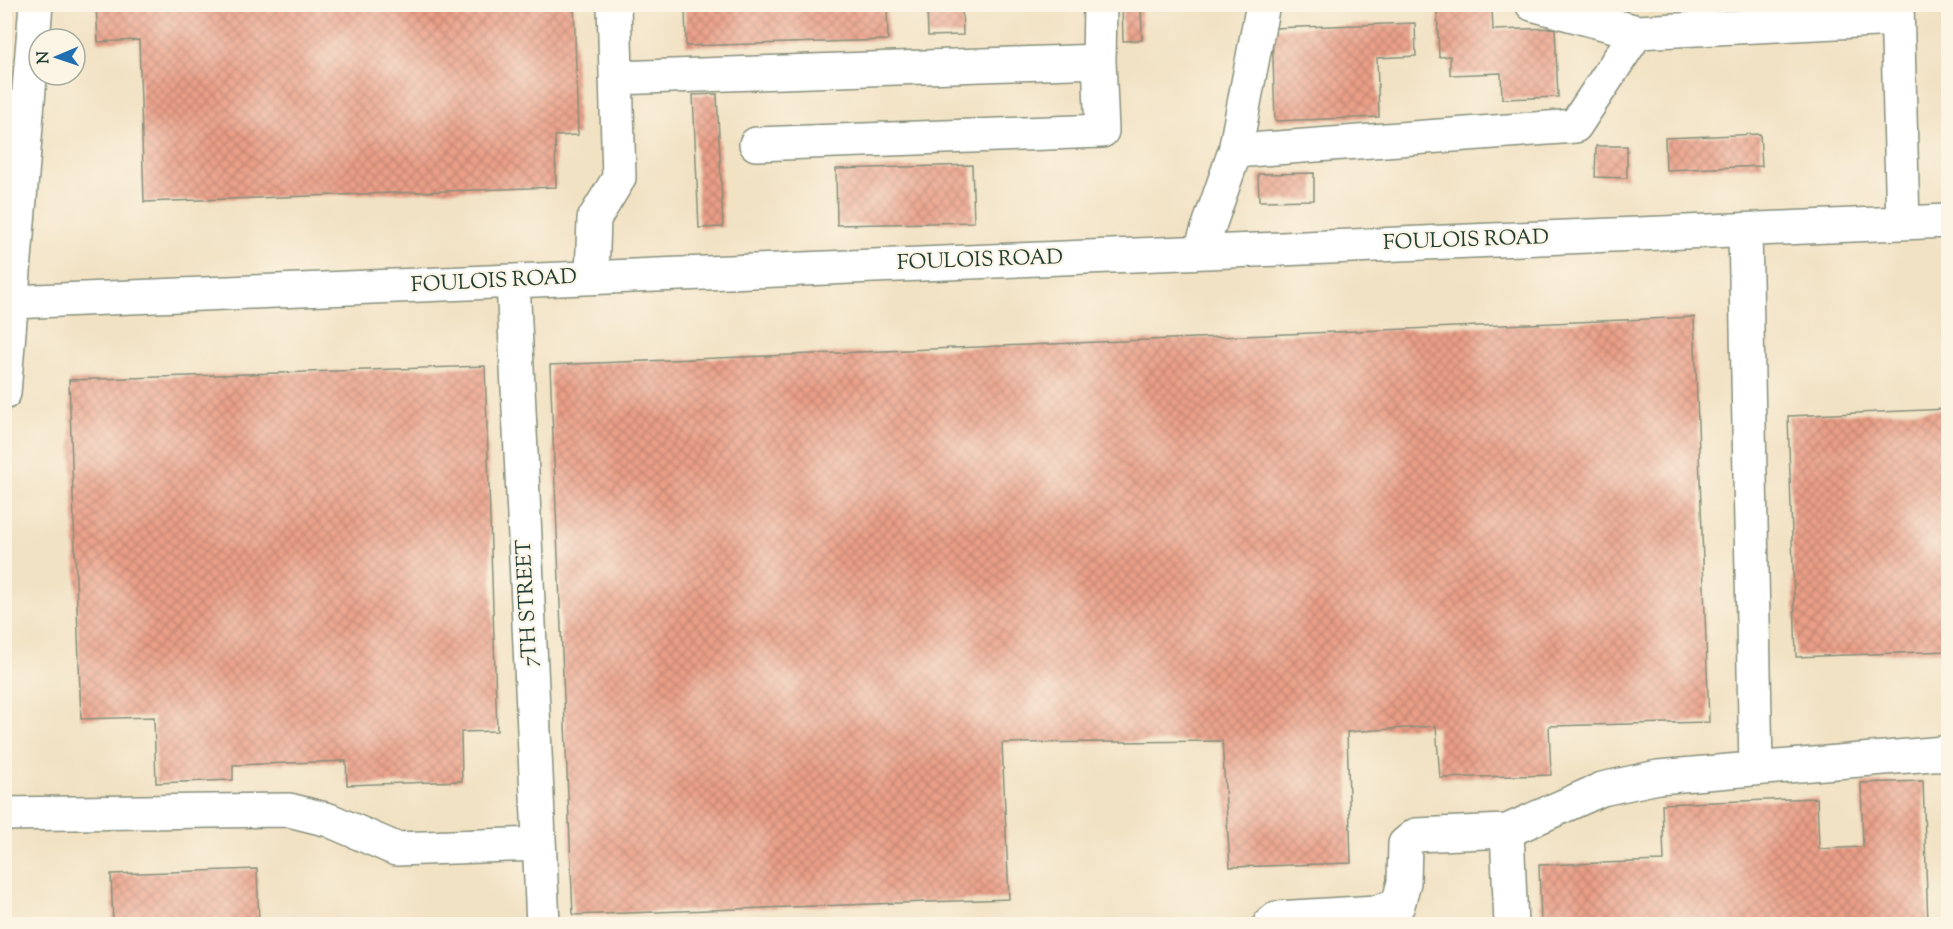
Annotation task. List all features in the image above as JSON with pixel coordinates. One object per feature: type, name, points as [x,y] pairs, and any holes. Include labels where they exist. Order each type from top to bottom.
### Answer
[{"type":"street","points":[[592,277],[594,219],[619,178],[614,4]]},
{"type":"street","points":[[756,144],[1102,131],[1099,61],[1100,4]]},
{"type":"street","points":[[1200,252],[1234,151],[1263,4]]},
{"type":"street","points":[[1532,4],[1637,32],[1897,12],[1902,223]]},
{"type":"street","points":[[5,382],[17,78],[30,6]]},
{"type":"street","points":[[1234,151],[1575,126],[1637,32]]},
{"type":"street","points":[[616,78],[1099,61]]},
{"type":"street","name":"FOULOIS ROAD","points":[[10,280],[513,281],[1948,221]]},
{"type":"street","points":[[1745,230],[1756,768]]},
{"type":"street","name":"7TH STREET","points":[[513,281],[543,924]]},
{"type":"street","points":[[1270,924],[1277,918],[1377,912],[1398,905],[1404,882],[1405,844],[1416,835],[1507,831],[1602,789],[1658,777],[1944,753],[1948,756]]},
{"type":"street","points":[[4,814],[289,810],[329,820],[396,849],[539,844]]},
{"type":"street","points":[[1507,831],[1511,924]]},
{"type":"building","points":[[96,4],[574,4],[578,135],[555,136],[556,187],[144,202],[139,40],[98,42]]},
{"type":"building","points":[[685,4],[887,4],[888,40],[686,46]]},
{"type":"building","points":[[927,4],[962,4],[963,35],[928,36]]},
{"type":"building","points":[[1122,4],[1141,4],[1142,40],[1123,41]]},
{"type":"building","points":[[1145,4],[1211,4],[1212,7],[1146,10]]},
{"type":"building","points":[[1492,9],[1493,30],[1555,28],[1558,97],[1502,99],[1501,73],[1450,75],[1450,56],[1439,57],[1437,11]]},
{"type":"building","points":[[1415,23],[1416,56],[1377,58],[1379,117],[1275,121],[1272,28]]},
{"type":"building","points":[[717,94],[723,227],[699,228],[693,95]]},
{"type":"building","points":[[1760,134],[1762,166],[1666,170],[1665,138]]},
{"type":"building","points":[[1596,146],[1627,146],[1627,178],[1595,177]]},
{"type":"building","points":[[972,165],[974,222],[837,225],[836,169]]},
{"type":"building","points":[[1314,173],[1314,200],[1259,201],[1258,174]]},
{"type":"building","points":[[1694,317],[1709,722],[1549,726],[1551,775],[1440,778],[1436,726],[1347,732],[1351,863],[1230,867],[1222,741],[1002,743],[1009,899],[573,915],[550,365]]},
{"type":"building","points":[[485,366],[497,731],[461,732],[462,781],[347,785],[346,761],[233,765],[233,780],[156,783],[154,717],[81,719],[69,380]]},
{"type":"building","points":[[1948,409],[1948,651],[1796,657],[1788,416]]},
{"type":"building","points":[[1923,781],[1928,924],[1541,924],[1539,865],[1664,861],[1662,804],[1817,798],[1819,849],[1863,847],[1861,783]]},
{"type":"building","points":[[257,869],[259,924],[113,924],[111,874]]}]
